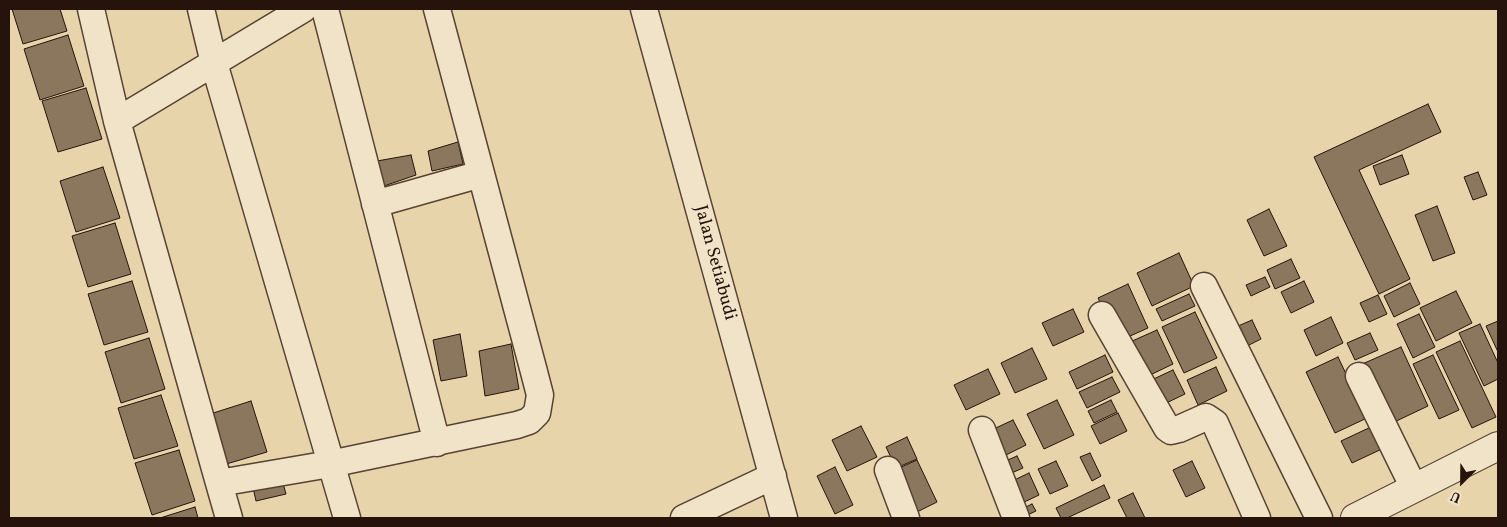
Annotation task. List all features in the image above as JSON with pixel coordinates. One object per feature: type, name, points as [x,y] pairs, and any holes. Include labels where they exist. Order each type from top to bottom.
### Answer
[{"type":"street","points":[[91,9],[117,121],[229,518]]},
{"type":"street","points":[[201,9],[214,63],[330,464],[348,518]]},
{"type":"street","points":[[117,121],[303,9]]},
{"type":"street","points":[[325,9],[437,443]]},
{"type":"street","points":[[219,483],[437,443],[518,425],[529,421],[537,413],[540,395],[437,9]]},
{"type":"street","name":"Jalan Setiabudi","points":[[644,9],[784,518]]},
{"type":"street","points":[[375,204],[481,174]]},
{"type":"street","points":[[1204,286],[1319,518]]},
{"type":"street","points":[[1102,315],[1167,428],[1171,431],[1179,429],[1206,417],[1215,422],[1257,518]]},
{"type":"street","points":[[1360,376],[1414,488]]},
{"type":"street","points":[[982,430],[1016,518]]},
{"type":"street","points":[[1355,518],[1498,446]]},
{"type":"street","points":[[888,470],[906,518]]},
{"type":"street","points":[[684,518],[773,476]]},
{"type":"building","points":[[12,9],[60,9],[67,31],[23,44]]},
{"type":"building","points":[[68,35],[84,86],[40,100],[24,49]]},
{"type":"building","points":[[86,88],[102,139],[58,152],[42,101]]},
{"type":"building","points":[[1428,104],[1441,132],[1359,170],[1410,279],[1379,294],[1314,157]]},
{"type":"building","points":[[458,142],[463,164],[432,171],[428,151]]},
{"type":"building","points":[[411,155],[416,175],[384,186],[377,161]]},
{"type":"building","points":[[1402,155],[1409,174],[1380,185],[1373,166]]},
{"type":"building","points":[[103,167],[120,218],[76,232],[60,181]]},
{"type":"building","points":[[1478,172],[1487,195],[1473,200],[1464,177]]},
{"type":"building","points":[[1437,206],[1455,253],[1433,261],[1415,215]]},
{"type":"building","points":[[1269,209],[1287,246],[1264,256],[1247,220]]},
{"type":"building","points":[[115,223],[131,274],[88,287],[72,236]]},
{"type":"building","points":[[1179,253],[1194,286],[1152,306],[1137,273]]},
{"type":"building","points":[[1291,259],[1300,278],[1275,289],[1267,270]]},
{"type":"building","points":[[1265,277],[1270,287],[1251,296],[1246,285]]},
{"type":"building","points":[[132,281],[148,332],[104,345],[88,294]]},
{"type":"building","points":[[1304,281],[1314,302],[1291,313],[1281,292]]},
{"type":"building","points":[[1410,283],[1420,304],[1394,317],[1384,296]]},
{"type":"building","points":[[1128,284],[1148,328],[1119,341],[1098,298]]},
{"type":"building","points":[[1456,291],[1472,323],[1436,341],[1420,308]]},
{"type":"building","points":[[1189,294],[1195,306],[1162,321],[1156,309]]},
{"type":"building","points":[[1378,295],[1387,314],[1369,322],[1360,303]]},
{"type":"building","points":[[1073,309],[1084,332],[1053,346],[1042,323]]},
{"type":"building","points":[[1195,312],[1217,358],[1184,373],[1162,327]]},
{"type":"building","points":[[1419,314],[1435,347],[1413,358],[1397,324]]},
{"type":"building","points":[[1331,317],[1343,343],[1316,356],[1304,330]]},
{"type":"building","points":[[1252,320],[1261,339],[1239,350],[1229,330]]},
{"type":"building","points":[[1498,321],[1498,352],[1486,326]]},
{"type":"building","points":[[1480,324],[1498,363],[1498,379],[1484,386],[1459,333]]},
{"type":"building","points":[[1157,330],[1173,364],[1146,377],[1130,342]]},
{"type":"building","points":[[1370,333],[1378,350],[1355,360],[1347,343]]},
{"type":"building","points":[[460,334],[467,376],[441,381],[433,340]]},
{"type":"building","points":[[149,338],[165,389],[121,403],[105,352]]},
{"type":"building","points":[[1460,341],[1496,417],[1472,428],[1436,352]]},
{"type":"building","points":[[511,344],[519,389],[485,396],[479,351]]},
{"type":"building","points":[[1401,347],[1428,406],[1388,425],[1360,365]]},
{"type":"building","points":[[1032,348],[1047,379],[1015,393],[1001,363]]},
{"type":"building","points":[[1105,355],[1113,372],[1077,389],[1069,372]]},
{"type":"building","points":[[1433,355],[1459,410],[1439,419],[1413,364]]},
{"type":"building","points":[[1338,357],[1367,418],[1335,433],[1306,372]]},
{"type":"building","points":[[1216,367],[1227,391],[1198,405],[1187,380]]},
{"type":"building","points":[[988,369],[1000,394],[966,410],[954,385]]},
{"type":"building","points":[[1173,370],[1185,394],[1158,407],[1147,382]]},
{"type":"building","points":[[1112,377],[1120,392],[1087,408],[1079,392]]},
{"type":"building","points":[[161,395],[178,446],[134,459],[118,408]]},
{"type":"building","points":[[1057,400],[1074,435],[1044,449],[1027,414]]},
{"type":"building","points":[[1111,400],[1117,412],[1094,423],[1088,411]]},
{"type":"building","points":[[251,401],[267,452],[223,465],[207,415]]},
{"type":"building","points":[[1118,413],[1127,431],[1100,444],[1091,426]]},
{"type":"building","points":[[1013,420],[1026,445],[998,459],[985,433]]},
{"type":"building","points":[[861,426],[877,457],[847,471],[832,440]]},
{"type":"building","points":[[1373,426],[1384,448],[1352,463],[1341,441]]},
{"type":"building","points":[[907,437],[917,459],[896,468],[886,447]]},
{"type":"building","points":[[179,450],[195,501],[152,515],[135,463]]},
{"type":"building","points":[[1090,453],[1101,476],[1092,481],[1080,457]]},
{"type":"building","points":[[1017,456],[1023,468],[1007,475],[1001,463]]},
{"type":"building","points":[[917,460],[937,502],[917,512],[897,469]]},
{"type":"building","points":[[1056,461],[1068,486],[1050,494],[1038,469]]},
{"type":"building","points":[[1192,461],[1205,488],[1186,497],[1173,470]]},
{"type":"building","points":[[835,467],[853,505],[835,514],[817,476]]},
{"type":"building","points":[[1029,473],[1039,495],[1018,505],[1008,483]]},
{"type":"building","points":[[281,476],[286,494],[256,501],[252,483]]},
{"type":"building","points":[[1104,485],[1110,498],[1067,518],[1061,518],[1056,508]]},
{"type":"building","points":[[1133,493],[1145,518],[1127,518],[1118,500]]},
{"type":"building","points":[[1032,504],[1036,511],[1023,517],[1020,510]]},
{"type":"building","points":[[195,507],[198,518],[160,518]]}]
